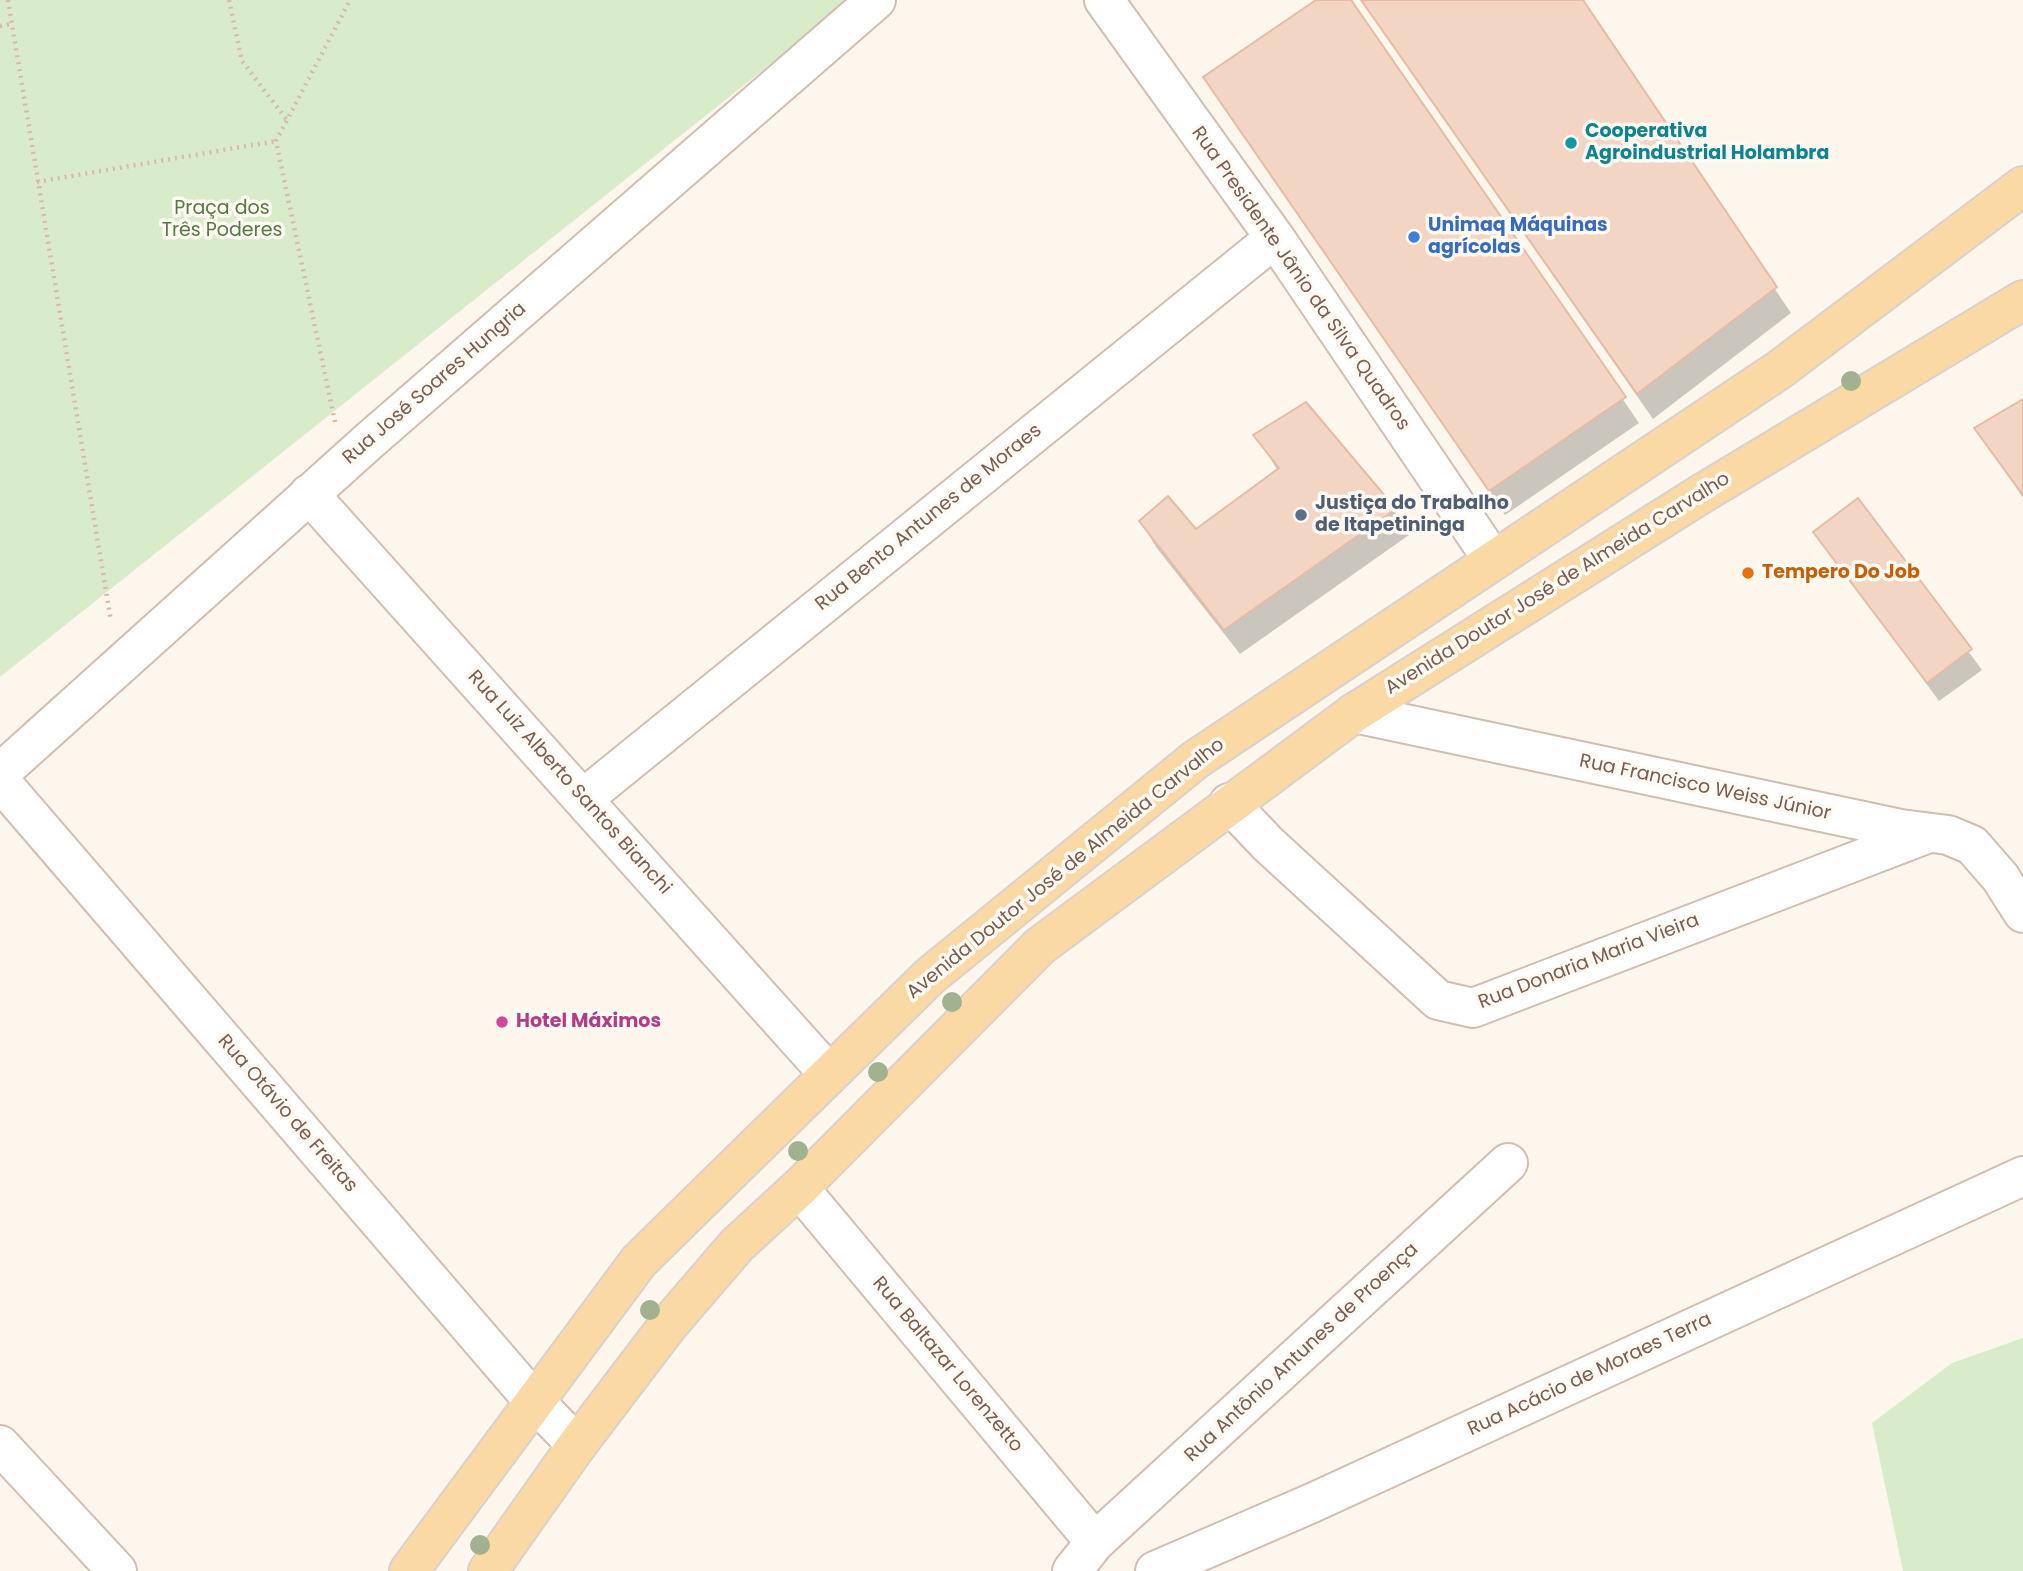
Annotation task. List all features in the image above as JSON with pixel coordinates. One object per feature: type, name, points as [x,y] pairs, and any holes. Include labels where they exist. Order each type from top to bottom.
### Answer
[{"type":"main road","name":"Avenida Doutor José de Almeida Carvalho","points":[[409,1571],[533,1400],[639,1261],[930,976],[1195,760],[1779,370],[2023,186]]},
{"type":"main road","name":"Avenida Doutor José de Almeida Carvalho","points":[[488,1571],[577,1445],[668,1324],[737,1245],[799,1188],[1040,946],[1229,803],[1354,713],[1710,489],[2023,300]]},
{"type":"street","name":"Rua José Soares Hungria","points":[[0,773],[309,494],[876,0]]},
{"type":"street","name":"Rua Presidente Jânio da Silva Quadros","points":[[1104,0],[1275,238],[1493,560]]},
{"type":"street","name":"Rua Bento Antunes de Moraes","points":[[583,798],[1275,238]]},
{"type":"street","name":"Rua Luiz Alberto Santos Bianchi","points":[[309,494],[828,1073]]},
{"type":"street","name":"Rua Francisco Weiss Júnior","points":[[1354,713],[1948,835],[1972,845],[2000,877],[2023,913]]},
{"type":"street","name":"Rua Otávio de Freitas","points":[[0,781],[533,1400],[577,1445]]},
{"type":"street","name":"Rua Donaria Maria Vieira","points":[[1229,803],[1268,844],[1438,1000],[1473,1007],[1929,833]]},
{"type":"street","name":"Rua Antônio Antunes de Proença","points":[[1083,1557],[1508,1163]]},
{"type":"street","name":"Rua Acácio de Moraes Terra","points":[[1156,1571],[1312,1503],[2023,1176]]},
{"type":"street","name":"Rua Baltazar Lorenzetto","points":[[799,1188],[1083,1557]]},
{"type":"street","points":[[0,1445],[117,1571]]},
{"type":"path","points":[[8,0],[119,666]]},
{"type":"path","points":[[229,0],[242,61],[287,121]]},
{"type":"path","points":[[343,464],[276,142],[350,0]]},
{"type":"path","points":[[0,26],[12,24]]},
{"type":"path","points":[[37,182],[276,142]]},
{"type":"green space","name":"Praça dos Três Poderes","points":[[0,0],[851,0],[0,677]]},
{"type":"green space","points":[[2023,1338],[2023,1571],[1903,1571],[1872,1423],[1952,1363]]},
{"type":"building","name":"Unimaq Máquinas agrícolas","points":[[1316,0],[1351,0],[1626,397],[1489,491],[1203,77]]},
{"type":"building","name":"Cooperativa Agroindustrial Holambra","points":[[1361,0],[1583,0],[1777,287],[1637,394]]},
{"type":"building","points":[[2023,399],[2023,495],[1974,428]]},
{"type":"building","name":"Justiça do Trabalho de Itapetininga","points":[[1306,402],[1396,509],[1224,630],[1139,521],[1168,496],[1196,529],[1279,468],[1253,435]]},
{"type":"building","points":[[1858,498],[1972,649],[1927,683],[1813,532]]},
{"type":"place","name":"Cooperativa Agroindustrial Holambra","points":[[1571,143]]},
{"type":"place","name":"Unimaq Máquinas agrícolas","points":[[1414,237]]},
{"type":"place","name":"Justiça do Trabalho de Itapetininga","points":[[1301,515]]},
{"type":"place","name":"Tempero Do Job","points":[[1748,573]]},
{"type":"place","name":"Hotel Máximos","points":[[502,1022]]}]
